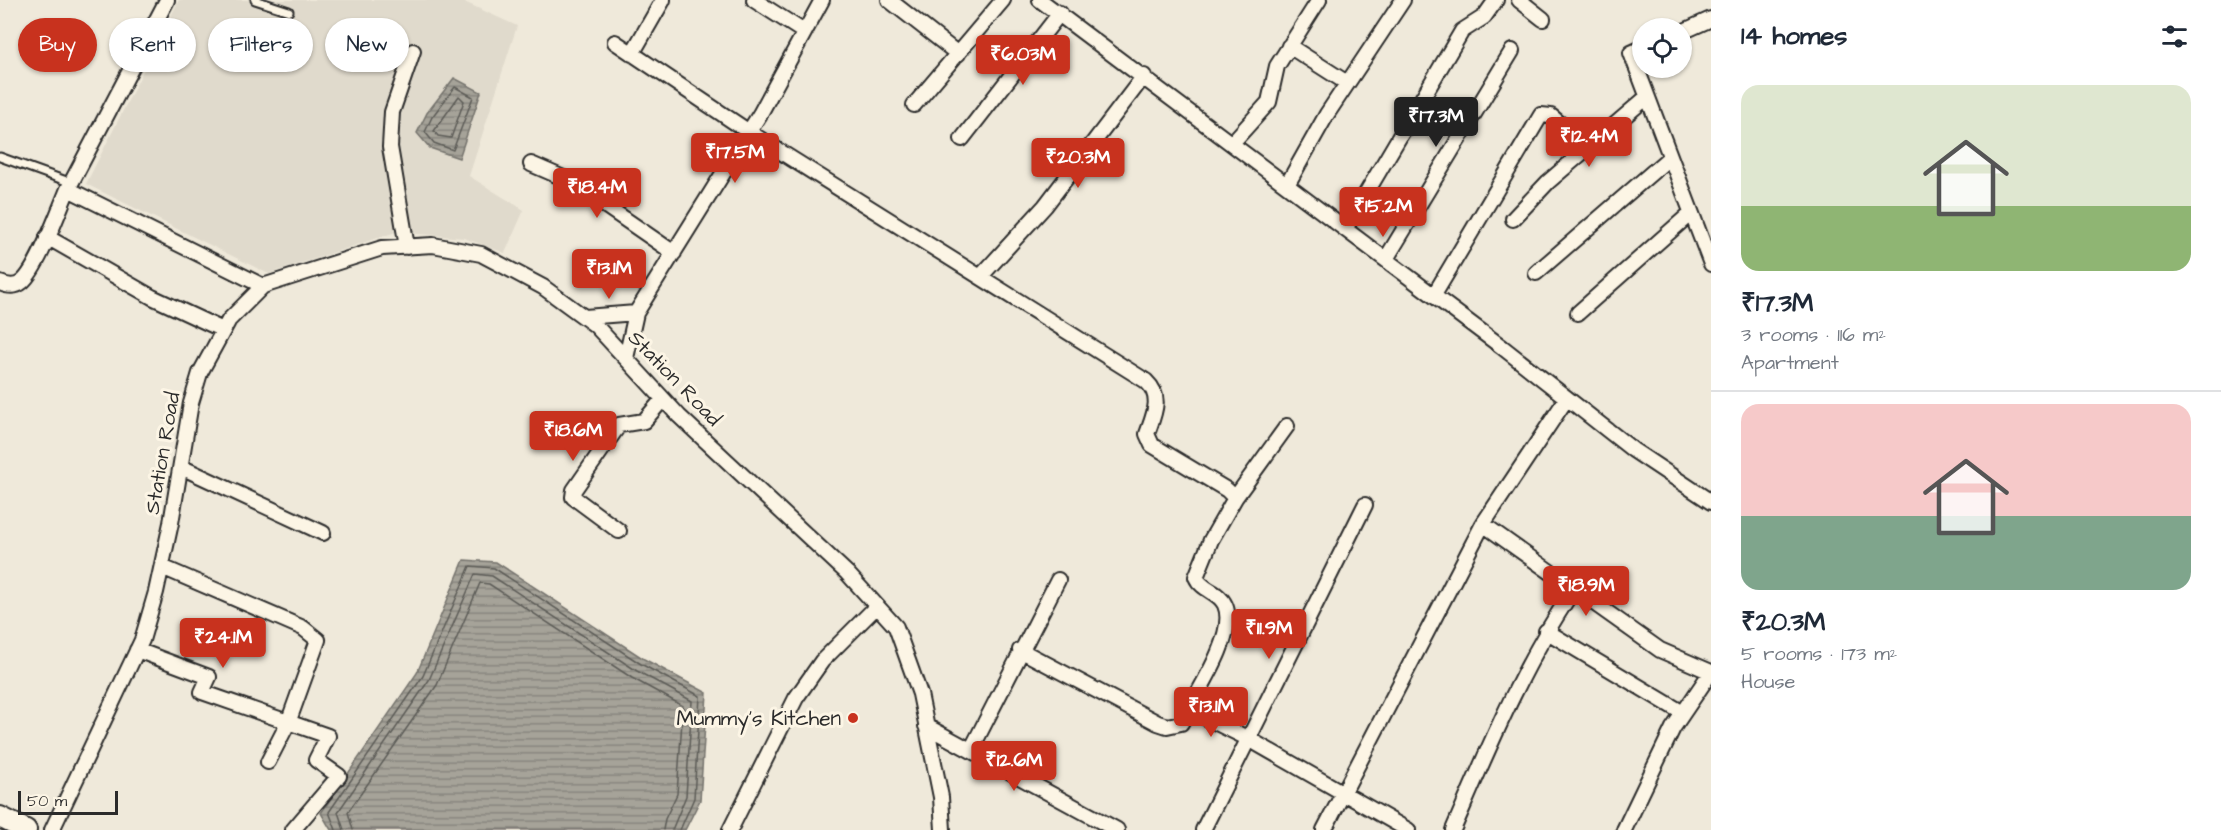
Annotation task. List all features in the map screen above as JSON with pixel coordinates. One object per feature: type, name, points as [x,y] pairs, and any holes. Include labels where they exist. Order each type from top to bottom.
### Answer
[{"type":"street","points":[[0,283],[12,286],[24,281],[70,186],[167,0]]},
{"type":"street","points":[[632,54],[663,0]]},
{"type":"street","points":[[754,0],[804,32]]},
{"type":"street","points":[[626,358],[636,313],[749,132],[822,0]]},
{"type":"street","points":[[889,0],[958,54]]},
{"type":"street","points":[[914,105],[1003,0]]},
{"type":"street","points":[[1040,0],[1434,295],[1633,450],[1711,502]]},
{"type":"street","points":[[1232,143],[1269,102],[1275,70],[1319,0]]},
{"type":"street","points":[[1287,185],[1347,83],[1403,0]]},
{"type":"street","points":[[1346,229],[1462,31],[1484,16],[1496,0]]},
{"type":"street","points":[[1519,0],[1543,19]]},
{"type":"street","points":[[962,139],[1060,14]]},
{"type":"street","points":[[1692,28],[1711,19]]},
{"type":"street","points":[[615,42],[749,132],[1146,381],[1155,389],[1157,401],[1147,434],[1152,445],[1218,484],[1235,498]]},
{"type":"street","points":[[1289,46],[1347,83]]},
{"type":"street","points":[[407,247],[390,147],[392,112],[413,51]]},
{"type":"street","points":[[1386,259],[1512,51]]},
{"type":"street","points":[[981,276],[1045,206],[1144,76]]},
{"type":"street","points":[[1640,78],[1711,264]]},
{"type":"street","points":[[1514,219],[1548,182],[1647,97]]},
{"type":"street","points":[[1434,295],[1541,115],[1551,116],[1589,148]]},
{"type":"street","points":[[1536,273],[1670,157]]},
{"type":"street","points":[[531,164],[568,180],[674,253]]},
{"type":"street","points":[[70,186],[263,286]]},
{"type":"street","points":[[1578,313],[1691,213]]},
{"type":"street","points":[[47,237],[152,297],[223,330]]},
{"type":"street","name":"Station Road","points":[[52,830],[137,650],[162,567],[191,403],[200,373],[229,320],[263,286],[382,248],[433,245],[481,254],[543,287],[585,317],[663,399],[847,573],[896,627],[920,694],[941,797],[943,830]]},
{"type":"street","points":[[585,317],[636,313]]},
{"type":"street","points":[[1324,830],[1483,524],[1567,398]]},
{"type":"street","points":[[619,531],[579,504],[573,497],[574,490],[619,425],[644,421],[663,399]]},
{"type":"street","points":[[1020,651],[1167,726],[1181,723],[1221,646],[1227,624],[1224,603],[1198,582],[1197,570],[1235,498],[1287,426]]},
{"type":"street","points":[[181,467],[323,532]]},
{"type":"street","points":[[1203,830],[1365,505]]},
{"type":"street","points":[[1483,524],[1660,650],[1711,672],[1673,728],[1624,830]]},
{"type":"street","points":[[162,567],[316,636],[317,646],[288,723],[268,762]]},
{"type":"street","points":[[971,750],[1058,580]]},
{"type":"street","points":[[1453,830],[1514,690],[1546,631],[1574,589]]},
{"type":"street","points":[[730,830],[796,698],[822,661],[877,606]]},
{"type":"street","points":[[1546,631],[1683,713]]},
{"type":"street","points":[[137,650],[209,676],[202,692],[328,736],[316,760],[339,776],[293,830]]},
{"type":"street","points":[[1188,709],[1247,738],[1342,795],[1408,830]]},
{"type":"street","points":[[926,726],[1117,830]]},
{"type":"street","points":[[0,817],[26,830]]},
{"type":"lane","points":[[255,0],[289,11]]},
{"type":"lane","points":[[0,158],[70,186]]},
{"type":"shaded area","points":[[179,0],[460,0],[517,26],[469,176],[524,210],[505,253],[464,238],[396,232],[269,274],[86,184],[143,72],[196,72],[196,18],[170,18]]},
{"type":"water","points":[[454,78],[481,92],[459,158],[430,148],[417,133],[427,113]]},
{"type":"water","points":[[464,560],[496,562],[644,659],[707,693],[700,800],[685,830],[331,830],[321,813],[417,673]]},
{"type":"place","name":"Mummy's Kitchen","points":[[853,718]]}]
